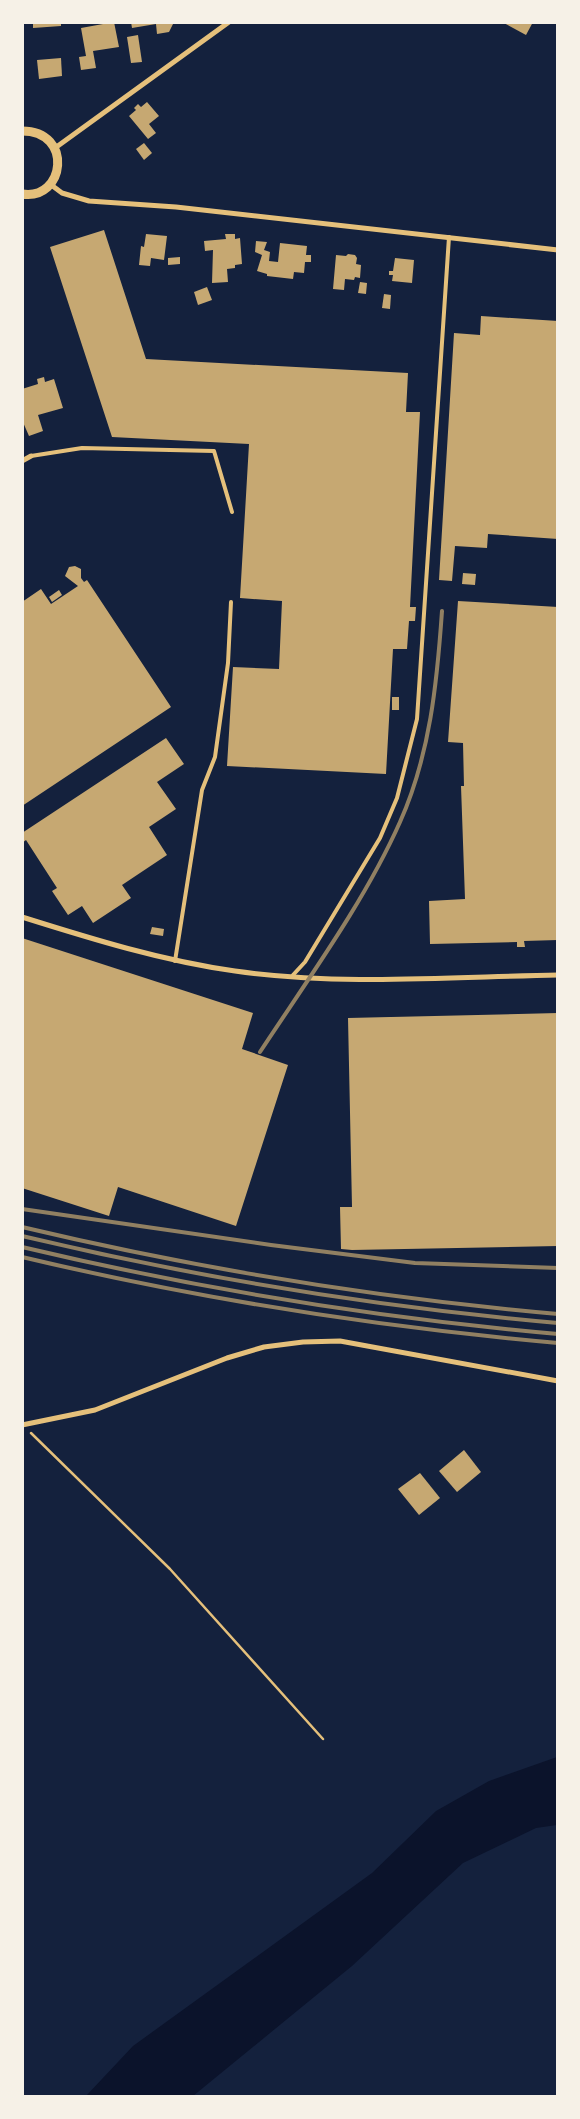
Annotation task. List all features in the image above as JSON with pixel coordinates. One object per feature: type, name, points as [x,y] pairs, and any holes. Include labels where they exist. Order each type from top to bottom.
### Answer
[{"type":"street","points":[[55,148],[229,22]]},
{"type":"street","points":[[22,131],[41,134],[55,148],[59,165],[50,184],[37,193],[22,194]]},
{"type":"street","points":[[50,184],[62,193],[89,201],[176,207],[558,250]]},
{"type":"street","points":[[22,461],[31,456]]},
{"type":"street","points":[[22,917],[72,933],[175,960],[236,971],[350,978],[558,975]]},
{"type":"street","points":[[24,1425],[95,1410],[227,1358],[264,1348],[303,1342],[340,1341],[558,1381]]},
{"type":"lane","points":[[293,976],[305,962],[380,838],[397,798],[417,719],[449,237]]},
{"type":"lane","points":[[31,456],[82,448],[214,451],[232,512]]},
{"type":"lane","points":[[175,960],[202,790],[215,758],[228,663],[232,602]]},
{"type":"path","points":[[24,1425],[35,1438],[99,1498],[170,1569],[323,1739]]},
{"type":"water","points":[[557,1757],[557,1825],[536,1828],[463,1863],[352,1966],[193,2096],[86,2096],[133,2046],[372,1873],[436,1811],[489,1781]]},
{"type":"building","points":[[33,22],[61,22],[61,26],[33,28]]},
{"type":"building","points":[[114,22],[119,47],[93,51],[96,68],[81,70],[79,57],[86,56],[81,28]]},
{"type":"building","points":[[131,22],[174,22],[169,32],[157,34],[156,24],[132,28]]},
{"type":"building","points":[[502,22],[533,22],[526,35]]},
{"type":"building","points":[[138,35],[142,62],[131,63],[127,37]]},
{"type":"building","points":[[61,58],[62,76],[39,79],[37,60]]},
{"type":"building","points":[[147,102],[159,116],[149,124],[156,133],[148,139],[129,116],[136,110],[134,108],[138,104],[141,107]]},
{"type":"building","points":[[144,143],[152,153],[144,160],[136,149]]},
{"type":"building","points":[[104,230],[146,359],[408,373],[406,412],[420,412],[410,607],[416,607],[415,621],[409,621],[407,649],[393,649],[386,774],[227,766],[233,667],[279,669],[282,601],[240,598],[249,444],[112,437],[50,247]]},
{"type":"building","points":[[146,234],[167,236],[164,260],[151,258],[150,266],[139,265],[141,246],[144,247]]},
{"type":"building","points":[[225,234],[235,234],[235,239],[240,238],[242,264],[235,265],[235,268],[227,269],[228,282],[212,283],[213,250],[205,251],[204,241],[226,239]]},
{"type":"building","points":[[256,241],[267,242],[264,250],[270,252],[269,261],[278,262],[280,243],[307,246],[306,255],[311,255],[311,262],[305,262],[304,273],[294,272],[293,279],[267,276],[267,274],[257,271],[262,255],[255,252]]},
{"type":"building","points":[[348,254],[355,255],[357,258],[356,264],[361,265],[360,278],[355,277],[354,280],[345,279],[344,290],[333,289],[336,255],[346,256]]},
{"type":"building","points":[[180,257],[180,264],[168,265],[168,258]]},
{"type":"building","points":[[395,258],[414,260],[412,283],[392,281],[393,275],[389,275],[389,271],[393,271]]},
{"type":"building","points":[[360,282],[367,283],[366,294],[358,293]]},
{"type":"building","points":[[207,287],[212,300],[198,305],[194,292]]},
{"type":"building","points":[[384,294],[391,295],[390,309],[382,308]]},
{"type":"building","points":[[481,316],[558,321],[558,539],[488,534],[487,548],[455,546],[452,581],[439,580],[454,333],[480,335]]},
{"type":"building","points":[[44,377],[45,382],[54,379],[63,408],[38,415],[43,431],[29,436],[22,420],[22,389],[38,384],[37,379]]},
{"type":"building","points":[[75,566],[81,569],[81,578],[84,582],[87,580],[171,707],[22,806],[22,602],[41,589],[51,604],[78,586],[65,576],[69,567]]},
{"type":"building","points":[[463,573],[476,574],[475,585],[462,584]]},
{"type":"building","points":[[59,590],[62,595],[52,602],[49,597]]},
{"type":"building","points":[[458,601],[558,607],[558,940],[524,941],[525,947],[517,947],[517,942],[430,944],[429,901],[465,899],[461,786],[464,786],[463,743],[448,742]]},
{"type":"building","points":[[392,697],[399,697],[399,710],[392,710]]},
{"type":"building","points":[[166,738],[184,764],[157,782],[176,809],[149,827],[167,855],[122,885],[131,898],[93,923],[82,906],[68,915],[52,891],[57,888],[26,840],[22,843],[22,833]]},
{"type":"building","points":[[152,927],[164,929],[163,936],[150,934]]},
{"type":"building","points":[[22,938],[253,1013],[242,1049],[288,1065],[236,1226],[118,1187],[109,1216],[22,1188]]},
{"type":"building","points":[[558,1013],[558,1246],[341,1249],[340,1207],[352,1207],[348,1018]]},
{"type":"building","points":[[464,1450],[481,1472],[457,1492],[439,1471]]},
{"type":"building","points":[[420,1473],[440,1498],[419,1515],[398,1489]]},
{"type":"railway","points":[[260,1052],[353,910],[386,852],[400,822],[419,771],[425,745],[438,665],[442,611]]},
{"type":"railway","points":[[22,1209],[271,1245],[415,1263],[558,1268]]},
{"type":"railway","points":[[22,1227],[155,1256],[288,1280],[423,1300],[558,1314]]},
{"type":"railway","points":[[22,1236],[155,1265],[288,1289],[423,1309],[558,1323]]},
{"type":"railway","points":[[22,1247],[155,1276],[288,1300],[423,1320],[558,1334]]},
{"type":"railway","points":[[22,1257],[155,1286],[288,1310],[423,1329],[558,1343]]}]
